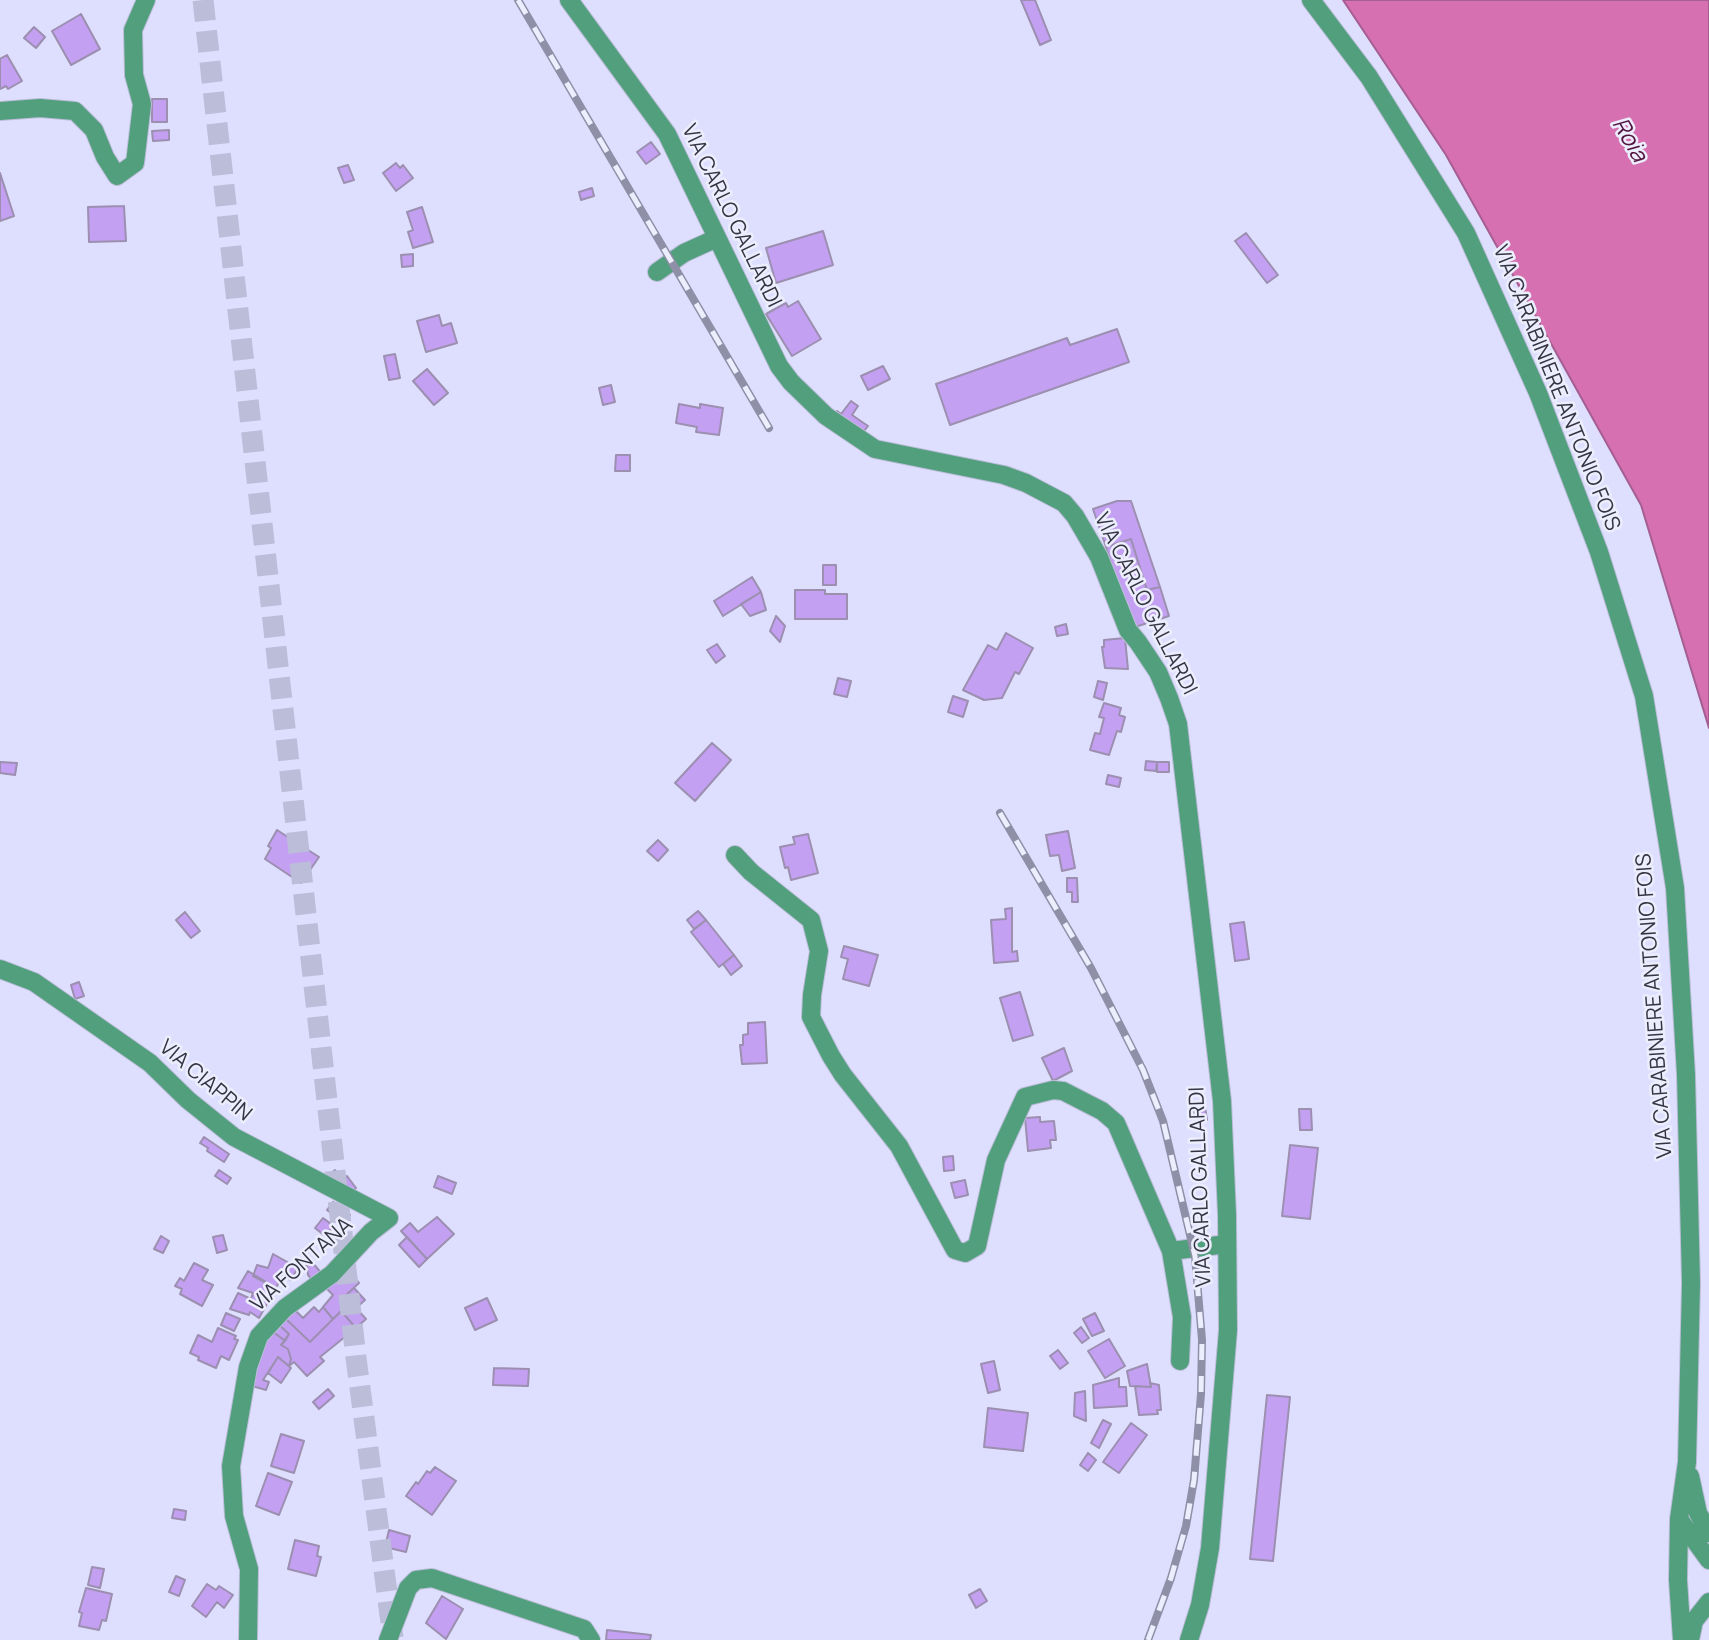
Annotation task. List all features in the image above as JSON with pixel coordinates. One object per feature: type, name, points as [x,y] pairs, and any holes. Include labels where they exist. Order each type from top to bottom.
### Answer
[{"type":"street","points":[[0,111],[40,108],[75,111],[94,130],[105,158],[117,176],[135,163],[142,104],[134,75],[133,30],[146,0]]},
{"type":"street","name":"VIA CARLO GALLARDI","points":[[569,0],[667,134],[779,366],[791,382],[826,416],[874,449],[1004,475],[1064,503],[1075,516],[1098,557],[1128,630],[1158,672],[1178,724],[1222,1101],[1227,1244],[1228,1330],[1210,1549],[1200,1605],[1189,1640]]},
{"type":"street","name":"VIA CARABINIERE ANTONIO FOIS","points":[[1311,0],[1369,77],[1466,233],[1542,405],[1599,552],[1644,696],[1675,888],[1683,1022],[1691,1283],[1687,1462]]},
{"type":"street","points":[[657,272],[684,253],[717,238]]},
{"type":"street","points":[[735,855],[751,872],[811,920],[820,951],[811,995],[811,1017],[843,1075],[900,1146],[955,1250],[965,1253],[977,1246],[996,1160],[1022,1100],[1033,1094],[1053,1090],[1081,1099],[1116,1123],[1171,1251],[1182,1317],[1180,1361]]},
{"type":"street","name":"VIA CIAPPIN","points":[[0,969],[34,982],[150,1063],[188,1100],[234,1137],[389,1218]]},
{"type":"street","name":"VIA FONTANA","points":[[248,1640],[250,1569],[234,1516],[231,1466],[248,1367],[259,1336],[285,1308],[332,1274],[371,1232],[389,1218]]},
{"type":"street","points":[[1171,1251],[1227,1244]]},
{"type":"street","points":[[1682,1640],[1678,1580],[1679,1519],[1687,1462]]},
{"type":"street","points":[[1687,1462],[1698,1513],[1709,1533]]},
{"type":"street","points":[[1678,1580],[1708,1558],[1679,1519]]},
{"type":"street","points":[[388,1640],[408,1588],[416,1580],[432,1578],[584,1629],[591,1640]]},
{"type":"street","points":[[1690,1640],[1694,1621],[1707,1603]]},
{"type":"water","name":"Roia","points":[[1343,0],[1709,0],[1709,728],[1641,505],[1446,155]]},
{"type":"building","points":[[1021,0],[1035,0],[1051,40],[1040,45]]},
{"type":"building","points":[[81,14],[100,49],[71,65],[52,31]]},
{"type":"building","points":[[34,27],[45,37],[36,48],[24,38]]},
{"type":"building","points":[[7,55],[22,81],[8,89],[6,86],[0,89],[0,59]]},
{"type":"building","points":[[152,99],[167,99],[167,122],[152,122]]},
{"type":"building","points":[[169,130],[169,140],[153,141],[152,131]]},
{"type":"building","points":[[651,142],[660,154],[646,164],[637,152]]},
{"type":"building","points":[[396,163],[400,168],[403,165],[413,178],[396,191],[383,173]]},
{"type":"building","points":[[348,165],[354,180],[344,183],[338,168]]},
{"type":"building","points":[[0,173],[14,216],[0,221]]},
{"type":"building","points":[[592,188],[594,196],[581,200],[579,192]]},
{"type":"building","points":[[124,206],[126,241],[89,242],[88,207]]},
{"type":"building","points":[[422,207],[433,242],[413,248],[408,232],[413,230],[407,212]]},
{"type":"building","points":[[823,231],[833,265],[776,283],[766,248]]},
{"type":"building","points":[[1246,233],[1278,275],[1267,283],[1235,241]]},
{"type":"building","points":[[413,254],[413,266],[402,267],[401,255]]},
{"type":"building","points":[[798,301],[821,339],[792,356],[766,314],[786,303],[788,307]]},
{"type":"building","points":[[439,315],[442,326],[451,323],[457,343],[426,352],[417,321]]},
{"type":"building","points":[[1117,329],[1129,362],[950,425],[936,384],[1067,338],[1070,345]]},
{"type":"building","points":[[395,354],[400,378],[389,380],[384,356]]},
{"type":"building","points":[[883,366],[890,379],[868,390],[861,376]]},
{"type":"building","points":[[427,369],[448,393],[434,405],[413,381]]},
{"type":"building","points":[[611,385],[615,402],[603,405],[599,388]]},
{"type":"building","points":[[851,401],[858,406],[852,415],[868,426],[861,435],[834,415],[837,411],[841,414]]},
{"type":"building","points":[[679,404],[723,408],[719,435],[696,432],[697,427],[676,423]]},
{"type":"building","points":[[616,455],[630,455],[630,471],[615,471]]},
{"type":"building","points":[[1117,501],[1131,501],[1160,587],[1147,590],[1131,539],[1106,547],[1093,509]]},
{"type":"building","points":[[1131,539],[1147,590],[1160,587],[1169,616],[1132,628],[1106,547]]},
{"type":"building","points":[[823,565],[836,565],[836,585],[823,585]]},
{"type":"building","points":[[752,577],[761,592],[723,616],[714,601]]},
{"type":"building","points":[[795,590],[825,590],[825,594],[847,594],[847,619],[795,619]]},
{"type":"building","points":[[761,592],[766,610],[750,616],[741,604]]},
{"type":"building","points":[[776,616],[785,626],[780,642],[770,631]]},
{"type":"building","points":[[1066,624],[1068,634],[1057,636],[1055,627]]},
{"type":"building","points":[[1006,633],[1033,648],[1019,674],[1015,672],[1002,698],[984,700],[963,690],[988,645],[997,650]]},
{"type":"building","points":[[1125,638],[1128,669],[1105,668],[1102,647],[1104,640]]},
{"type":"building","points":[[717,644],[725,656],[716,663],[707,650]]},
{"type":"building","points":[[838,678],[851,681],[847,697],[834,694]]},
{"type":"building","points":[[1098,681],[1107,683],[1103,700],[1094,697]]},
{"type":"building","points":[[953,696],[968,701],[963,717],[948,712]]},
{"type":"building","points":[[1104,703],[1121,708],[1119,715],[1125,717],[1121,732],[1117,731],[1109,755],[1090,750],[1095,733],[1100,734],[1104,718],[1099,717]]},
{"type":"building","points":[[712,743],[731,760],[695,801],[675,783]]},
{"type":"building","points":[[1146,761],[1157,762],[1156,771],[1145,770]]},
{"type":"building","points":[[0,762],[17,763],[15,775],[0,773]]},
{"type":"building","points":[[1157,762],[1169,762],[1169,772],[1157,772]]},
{"type":"building","points":[[1108,775],[1121,778],[1119,787],[1106,784]]},
{"type":"building","points":[[277,830],[319,857],[301,883],[265,859],[271,848],[268,846]]},
{"type":"building","points":[[1068,831],[1075,868],[1062,871],[1059,855],[1050,856],[1046,835]]},
{"type":"building","points":[[808,834],[818,873],[791,880],[780,847],[795,844],[793,837]]},
{"type":"building","points":[[658,840],[668,850],[658,861],[647,851]]},
{"type":"building","points":[[1067,878],[1077,878],[1078,902],[1072,902],[1072,892],[1067,892]]},
{"type":"building","points":[[1012,908],[1012,952],[1017,951],[1018,961],[994,963],[991,920],[1006,919],[1005,909]]},
{"type":"building","points":[[698,911],[706,920],[694,929],[687,920]]},
{"type":"building","points":[[185,912],[200,931],[191,938],[176,920]]},
{"type":"building","points":[[706,920],[734,955],[719,967],[691,932]]},
{"type":"building","points":[[1244,922],[1249,959],[1235,961],[1230,924]]},
{"type":"building","points":[[844,946],[878,955],[869,986],[843,979],[848,959],[841,957]]},
{"type":"building","points":[[734,955],[742,966],[731,975],[723,964]]},
{"type":"building","points":[[79,982],[84,996],[75,999],[71,985]]},
{"type":"building","points":[[1020,992],[1033,1035],[1013,1041],[1000,998]]},
{"type":"building","points":[[765,1022],[767,1063],[742,1064],[740,1045],[743,1045],[743,1035],[748,1034],[748,1023]]},
{"type":"building","points":[[1064,1048],[1072,1071],[1053,1081],[1042,1058]]},
{"type":"building","points":[[1205,1107],[1207,1120],[1195,1122],[1194,1109]]},
{"type":"building","points":[[1299,1109],[1311,1109],[1312,1130],[1300,1130]]},
{"type":"building","points":[[1040,1117],[1040,1122],[1054,1121],[1056,1140],[1050,1140],[1051,1148],[1028,1151],[1025,1118]]},
{"type":"building","points":[[204,1137],[229,1154],[224,1162],[200,1143]]},
{"type":"building","points":[[1290,1145],[1318,1148],[1310,1219],[1282,1216]]},
{"type":"building","points":[[953,1156],[954,1170],[944,1171],[943,1157]]},
{"type":"building","points":[[219,1170],[231,1178],[227,1184],[215,1176]]},
{"type":"building","points":[[335,1170],[343,1180],[347,1176],[356,1188],[352,1192],[325,1178]]},
{"type":"building","points":[[438,1176],[456,1183],[452,1194],[434,1187]]},
{"type":"building","points":[[965,1180],[968,1195],[955,1198],[951,1183]]},
{"type":"building","points":[[333,1202],[350,1215],[344,1223],[327,1210]]},
{"type":"building","points":[[437,1217],[454,1234],[427,1259],[401,1231],[410,1223],[418,1232]]},
{"type":"building","points":[[323,1218],[334,1226],[325,1236],[315,1228]]},
{"type":"building","points":[[223,1235],[227,1250],[217,1253],[213,1237]]},
{"type":"building","points":[[161,1236],[169,1241],[163,1253],[154,1249]]},
{"type":"building","points":[[407,1237],[427,1259],[419,1267],[399,1245]]},
{"type":"building","points":[[273,1254],[298,1268],[291,1280],[282,1276],[276,1288],[253,1276],[257,1265],[268,1268]]},
{"type":"building","points":[[306,1255],[323,1275],[314,1282],[308,1275],[307,1266],[301,1260]]},
{"type":"building","points":[[194,1263],[208,1270],[202,1280],[213,1285],[202,1306],[180,1294],[182,1289],[175,1286],[180,1278],[184,1281]]},
{"type":"building","points":[[346,1268],[359,1283],[345,1296],[351,1302],[333,1319],[323,1307],[333,1295],[325,1287]]},
{"type":"building","points":[[248,1271],[276,1288],[259,1318],[250,1312],[249,1315],[230,1309],[238,1293],[251,1299],[253,1293],[238,1288]]},
{"type":"building","points":[[354,1288],[365,1300],[356,1308],[366,1319],[356,1328],[341,1311],[351,1302],[345,1296]]},
{"type":"building","points":[[487,1298],[497,1320],[475,1330],[465,1308]]},
{"type":"building","points":[[314,1307],[319,1312],[323,1307],[333,1319],[310,1342],[286,1319],[295,1310],[303,1318]]},
{"type":"building","points":[[341,1311],[356,1328],[320,1357],[324,1361],[307,1376],[294,1362],[289,1366],[291,1359],[288,1349],[281,1345],[289,1334],[279,1325],[286,1319],[310,1342]]},
{"type":"building","points":[[226,1313],[240,1319],[234,1331],[221,1325]]},
{"type":"building","points":[[1095,1313],[1104,1331],[1092,1336],[1083,1319]]},
{"type":"building","points":[[279,1325],[289,1334],[285,1341],[272,1331]]},
{"type":"building","points":[[1081,1327],[1089,1338],[1082,1343],[1074,1333]]},
{"type":"building","points":[[218,1328],[236,1336],[234,1339],[238,1340],[229,1360],[221,1356],[216,1368],[190,1353],[198,1335],[212,1342]]},
{"type":"building","points":[[272,1331],[285,1341],[281,1345],[288,1349],[291,1359],[289,1366],[278,1357],[263,1380],[269,1382],[266,1390],[252,1386],[259,1350]]},
{"type":"building","points":[[1109,1339],[1125,1366],[1105,1378],[1088,1351]]},
{"type":"building","points":[[1058,1350],[1068,1363],[1060,1369],[1050,1356]]},
{"type":"building","points":[[278,1357],[291,1368],[281,1383],[268,1373]]},
{"type":"building","points":[[994,1361],[1000,1390],[988,1393],[981,1364]]},
{"type":"building","points":[[1147,1364],[1151,1387],[1130,1386],[1127,1371]]},
{"type":"building","points":[[494,1368],[529,1369],[528,1386],[493,1385]]},
{"type":"building","points":[[1119,1378],[1119,1387],[1126,1387],[1127,1406],[1094,1408],[1093,1385]]},
{"type":"building","points":[[1150,1383],[1159,1385],[1161,1410],[1157,1410],[1158,1414],[1139,1415],[1135,1386],[1151,1387]]},
{"type":"building","points":[[328,1389],[334,1396],[319,1409],[313,1402]]},
{"type":"building","points":[[1085,1391],[1086,1421],[1074,1416],[1075,1393]]},
{"type":"building","points":[[1267,1395],[1290,1397],[1273,1561],[1250,1559]]},
{"type":"building","points":[[988,1408],[1028,1413],[1023,1451],[984,1447]]},
{"type":"building","points":[[1103,1420],[1111,1424],[1099,1448],[1091,1443]]},
{"type":"building","points":[[1131,1423],[1147,1435],[1119,1473],[1103,1462]]},
{"type":"building","points":[[281,1434],[304,1441],[294,1473],[271,1466]]},
{"type":"building","points":[[1088,1453],[1096,1460],[1088,1471],[1080,1465]]},
{"type":"building","points":[[435,1467],[456,1481],[432,1515],[406,1496],[427,1471],[430,1473]]},
{"type":"building","points":[[268,1473],[292,1482],[279,1515],[256,1506]]},
{"type":"building","points":[[174,1509],[186,1511],[185,1520],[172,1518]]},
{"type":"building","points":[[389,1530],[410,1536],[406,1552],[385,1547]]},
{"type":"building","points":[[295,1540],[319,1546],[317,1556],[321,1557],[316,1576],[288,1569]]},
{"type":"building","points":[[92,1567],[104,1569],[100,1588],[88,1585]]},
{"type":"building","points":[[176,1576],[185,1580],[179,1596],[169,1592]]},
{"type":"building","points":[[207,1584],[216,1590],[219,1586],[233,1595],[224,1608],[217,1602],[206,1617],[192,1606]]},
{"type":"building","points":[[86,1588],[112,1594],[106,1621],[102,1620],[99,1630],[79,1626],[82,1613],[79,1612]]},
{"type":"building","points":[[980,1589],[987,1601],[976,1608],[969,1595]]},
{"type":"building","points":[[442,1596],[463,1609],[446,1639],[426,1623]]},
{"type":"building","points":[[607,1630],[651,1635],[650,1640],[606,1640]]},
{"type":"tunnel","points":[[203,0],[356,1358],[393,1638]]},
{"type":"railway","points":[[518,0],[769,428]]},
{"type":"railway","points":[[1000,813],[1091,968],[1143,1070],[1163,1121],[1195,1256],[1202,1340],[1194,1480],[1186,1526],[1171,1578],[1148,1640]]}]
